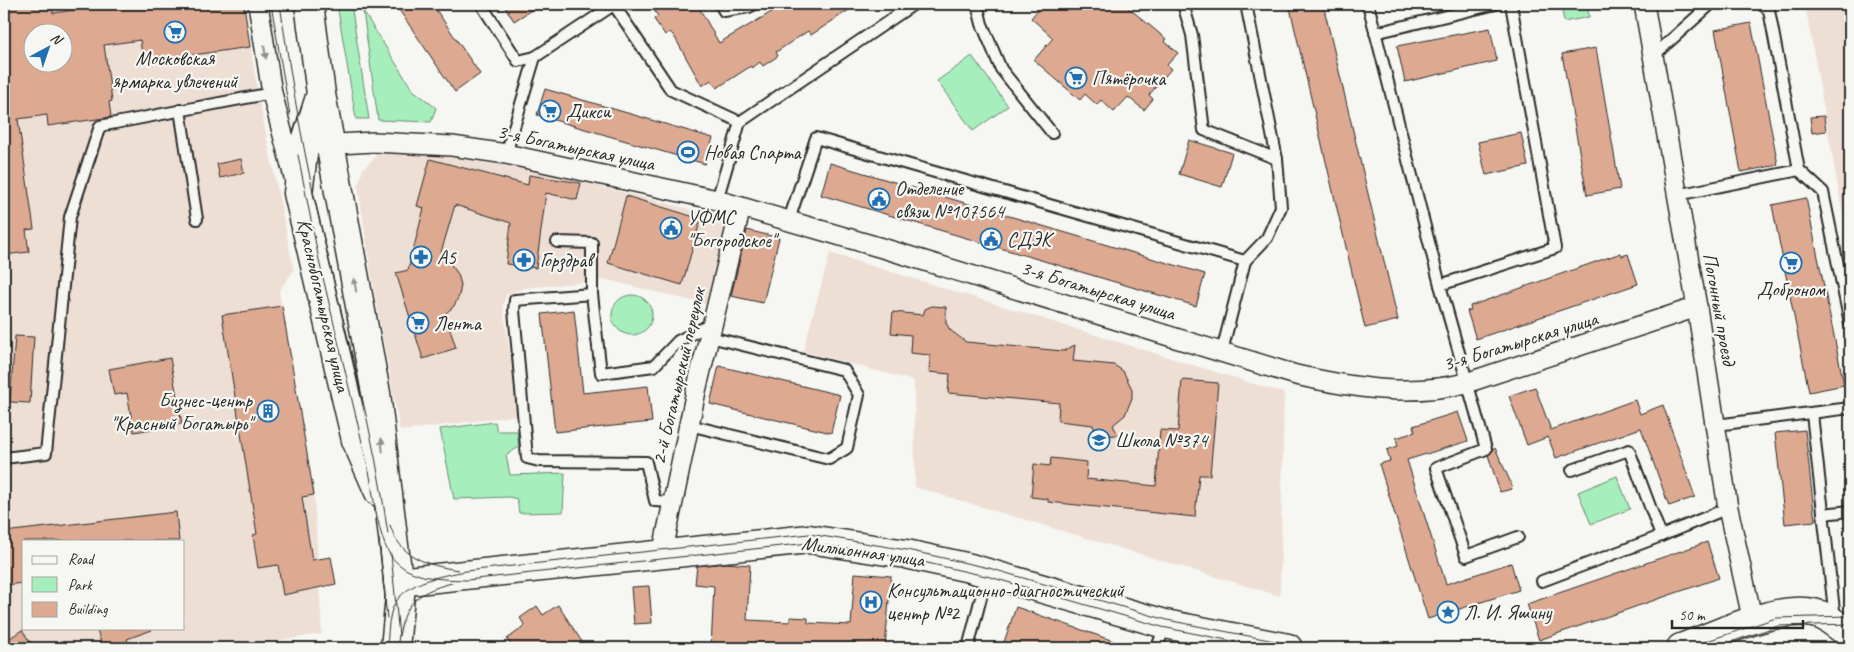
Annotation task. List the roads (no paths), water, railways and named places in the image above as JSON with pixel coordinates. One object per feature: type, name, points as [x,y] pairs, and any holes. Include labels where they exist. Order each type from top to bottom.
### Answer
[{"type":"street","points":[[258,4],[272,92],[298,193]]},
{"type":"street","name":"Краснобогатырская улица","points":[[309,4],[321,94],[317,146],[298,193],[356,440],[389,511]]},
{"type":"street","name":"Погонный проезд","points":[[1644,4],[1697,307],[1728,508],[1753,622]]},
{"type":"street","name":"3-я Богатырская улица","points":[[317,146],[374,142],[452,146],[506,154],[717,200],[789,220],[1296,375],[1342,386],[1402,392],[1443,388],[1466,383],[1697,307]]},
{"type":"street","name":"Краснобогатырская улица","points":[[317,146],[376,393],[398,582],[400,612],[395,648]]},
{"type":"street","name":"2-й Богатырский переулок","points":[[662,555],[689,425],[741,207]]},
{"type":"street","name":"Миллионная улица","points":[[398,582],[808,539],[906,554],[988,572],[1161,636],[1288,648]]},
{"type":"street","points":[[1681,648],[1785,612],[1804,612],[1840,622]]},
{"type":"lane","points":[[481,4],[518,61],[535,57],[615,4],[671,90],[740,122]]},
{"type":"lane","points":[[720,4],[724,11],[749,7],[755,4]]},
{"type":"lane","points":[[717,200],[740,122],[914,4]]},
{"type":"lane","points":[[977,4],[982,24],[1001,69],[1052,133]]},
{"type":"lane","points":[[1183,4],[1192,35],[1204,130],[1277,159]]},
{"type":"lane","points":[[1222,351],[1246,261],[1267,238],[1281,207],[1277,159],[1246,4]]},
{"type":"lane","points":[[1368,4],[1440,285],[1486,449],[1436,468],[1466,556],[1518,537]]},
{"type":"lane","points":[[1376,33],[1496,4]]},
{"type":"lane","points":[[1440,285],[1555,248],[1511,4]]},
{"type":"lane","points":[[1652,56],[1711,4]]},
{"type":"lane","points":[[1761,4],[1769,10],[1799,170],[1823,192],[1850,323]]},
{"type":"lane","points":[[506,154],[535,57]]},
{"type":"lane","points":[[4,458],[46,453],[70,217],[100,126],[272,92]]},
{"type":"lane","points":[[180,110],[197,219]]},
{"type":"lane","points":[[789,220],[816,138],[1246,261]]},
{"type":"lane","points":[[1677,195],[1799,170]]},
{"type":"lane","points":[[558,242],[592,243],[592,294],[601,373],[654,366],[678,340],[712,330],[844,370],[859,395],[847,448],[829,459],[689,425]]},
{"type":"lane","points":[[592,294],[515,300],[514,310],[527,458],[538,461],[646,462],[655,500],[673,502]]},
{"type":"lane","points":[[1716,425],[1850,408]]},
{"type":"lane","points":[[1812,414],[1823,514],[1840,622]]},
{"type":"lane","points":[[1572,470],[1630,450],[1661,536]]},
{"type":"lane","points":[[1542,581],[1661,536],[1728,508]]},
{"type":"lane","points":[[1823,514],[1850,511]]},
{"type":"lane","points":[[968,648],[988,572]]},
{"type":"tram line","points":[[271,4],[290,115]]},
{"type":"tram line","points":[[280,4],[309,175],[367,419],[388,534]]},
{"type":"tram line","points":[[298,155],[320,265],[370,476],[376,514]]},
{"type":"tram line","points":[[375,508],[383,539],[391,556],[407,570],[426,577],[467,580],[809,543],[905,558],[990,577],[1162,627],[1267,648]]},
{"type":"tram line","points":[[390,525],[400,545],[416,558],[436,566],[458,570]]},
{"type":"tram line","points":[[387,648],[390,617],[395,602],[411,587],[444,575],[466,571],[809,534],[907,550],[989,568],[1167,620],[1310,648]]},
{"type":"tram line","points":[[379,539],[387,618]]},
{"type":"tram line","points":[[391,554],[399,636]]},
{"type":"tram line","points":[[397,648],[402,622],[411,604],[427,592],[452,583]]},
{"type":"tram line","points":[[1686,648],[1776,618],[1850,616]]},
{"type":"tram line","points":[[1713,648],[1778,626],[1850,624]]},
{"type":"place","name":"Московская ярмарка увлечений","points":[[175,32]]},
{"type":"place","name":"Пятёрочка","points":[[1076,78]]},
{"type":"place","name":"Дикси","points":[[550,111]]},
{"type":"place","name":"Новая Спарта","points":[[688,152]]},
{"type":"place","name":"Отделение связи №107564","points":[[879,199]]},
{"type":"place","name":"УФМС \"Богородское\"","points":[[671,228]]},
{"type":"place","name":"СДЭК","points":[[991,239]]},
{"type":"place","name":"А5","points":[[421,257]]},
{"type":"place","name":"Горздрав","points":[[524,260]]},
{"type":"place","name":"Доброном","points":[[1791,263]]},
{"type":"place","name":"Лента","points":[[418,323]]},
{"type":"place","name":"Бизнес-центр \"Красный Богатырь\"","points":[[268,411]]},
{"type":"place","name":"Школа №374","points":[[1099,440]]},
{"type":"place","name":"Консультационно-диагностический центр №2","points":[[871,602]]},
{"type":"place","name":"Л. И. Яшину","points":[[1448,612]]}]
